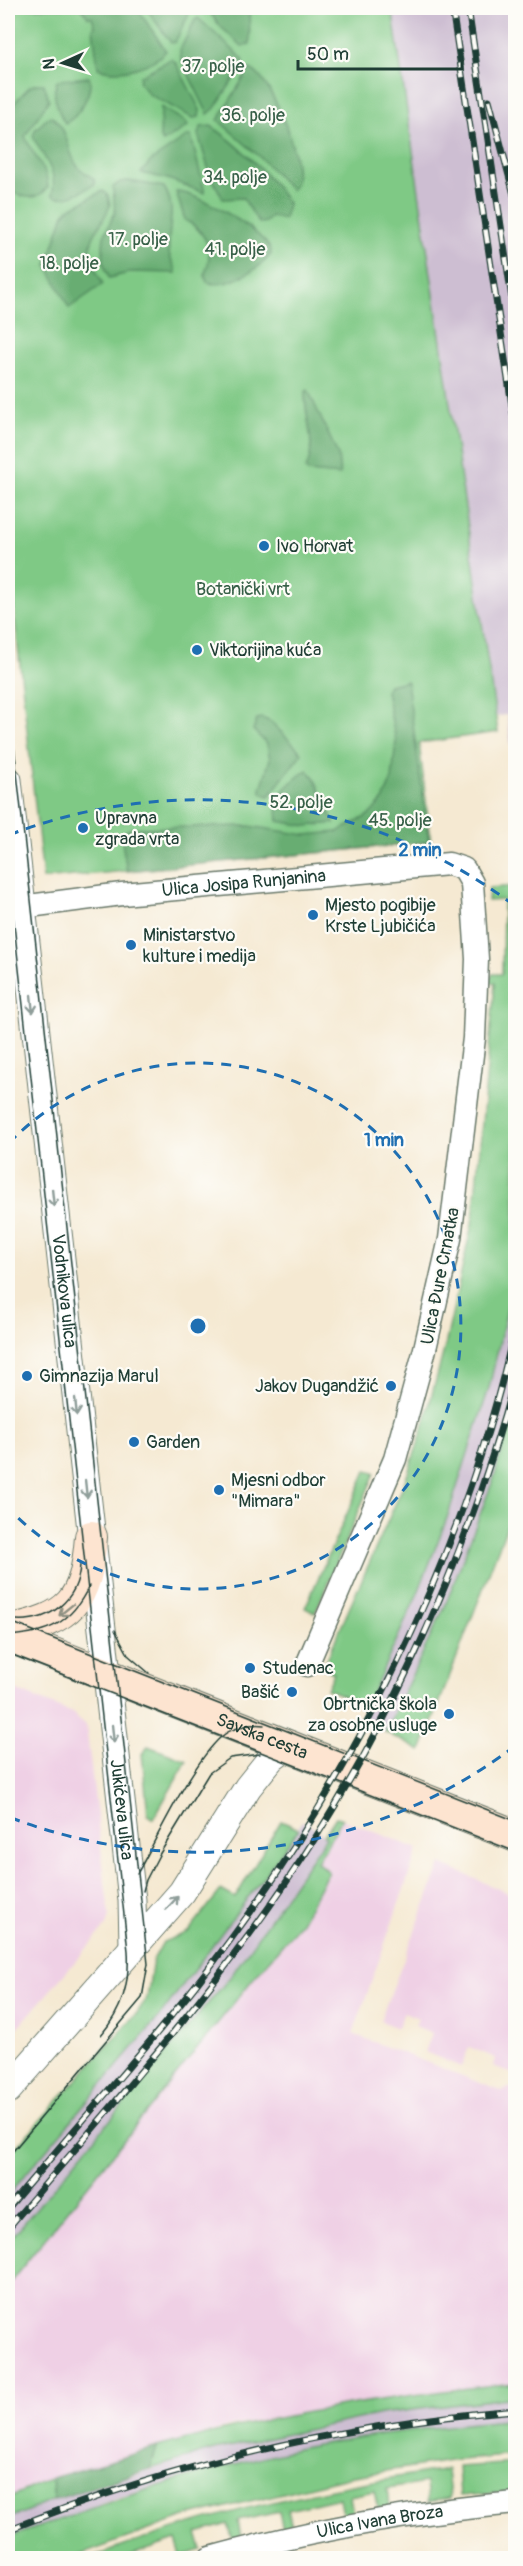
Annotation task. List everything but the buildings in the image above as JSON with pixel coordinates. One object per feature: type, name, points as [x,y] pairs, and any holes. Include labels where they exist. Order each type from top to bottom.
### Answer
[{"type":"main road","points":[[8,1634],[53,1619],[74,1604],[86,1577],[91,1537]]},
{"type":"main road","name":"Savska cesta","points":[[8,1634],[107,1676],[516,1836]]},
{"type":"street","name":"Vodnikova ulica","points":[[8,780],[14,908],[107,1676]]},
{"type":"street","name":"Ulica Josipa Runjanina","points":[[14,908],[431,865],[449,864],[464,869]]},
{"type":"street","name":"Ulica Đure Crnatka","points":[[307,1665],[395,1459],[424,1353],[450,1239],[474,1038],[477,959],[475,898],[471,878],[464,869]]},
{"type":"street","name":"Jukićeva ulica","points":[[107,1676],[133,1913],[133,1946]]},
{"type":"street","points":[[8,2090],[182,1892],[248,1787],[272,1757],[287,1746]]},
{"type":"street","name":"Ulica Ivana Broza","points":[[210,2559],[298,2536],[400,2516],[516,2503]]},
{"type":"shaded area","points":[[392,8],[513,8],[515,16],[515,778],[507,715],[496,716]]},
{"type":"shaded area","points":[[515,1275],[515,1399],[495,1475],[445,1606],[385,1732],[359,1722],[418,1593],[447,1518],[489,1388]]},
{"type":"shaded area","points":[[8,1687],[72,1713],[86,1725],[109,1915],[106,1926],[8,2039]]},
{"type":"shaded area","points":[[342,1819],[418,1849],[353,2034],[501,2091],[515,2086],[515,2383],[421,2393],[231,2426],[52,2478],[8,2498],[8,2285],[253,1979],[300,1924],[317,1862]]},
{"type":"shaded area","points":[[303,1821],[326,1836],[231,1975],[8,2242],[8,2195],[159,2017]]},
{"type":"shaded area","points":[[441,1864],[515,1896],[515,2075],[494,2066],[496,2058],[469,2047],[461,2067],[425,2052],[432,2033],[415,2026],[418,2018],[404,2012],[398,2028],[380,2021]]},
{"type":"shaded area","points":[[515,2397],[515,2419],[374,2435],[220,2467],[114,2499],[8,2539],[8,2519],[36,2506],[214,2450],[381,2414]]},
{"type":"green space","name":"Botanički vrt","points":[[8,8],[392,8],[498,732],[419,743],[431,842],[43,879],[8,554]]},
{"type":"green space","points":[[81,8],[137,8],[166,51],[143,66],[115,71],[98,68],[93,28],[95,27],[92,17],[88,17]]},
{"type":"green space","points":[[146,8],[190,8],[175,42],[171,43]]},
{"type":"green space","points":[[206,8],[249,8],[250,44],[242,46],[221,27]]},
{"type":"green space","name":"37. polje","points":[[198,18],[243,59],[244,63],[215,108],[208,114],[181,59],[180,50]]},
{"type":"green space","points":[[171,59],[176,63],[200,110],[199,117],[193,118],[150,95],[139,82],[140,76]]},
{"type":"green space","name":"36. polje","points":[[249,69],[258,75],[268,87],[286,125],[296,165],[296,181],[291,190],[260,157],[218,120]]},
{"type":"green space","points":[[89,77],[89,89],[84,103],[75,116],[65,123],[55,96],[58,80]]},
{"type":"green space","points":[[44,84],[49,100],[25,136],[45,172],[48,187],[39,195],[29,197],[8,190],[8,110],[29,87]]},
{"type":"green space","points":[[161,107],[186,122],[188,126],[163,142],[160,139]]},
{"type":"green space","points":[[50,116],[61,126],[78,167],[94,179],[95,184],[68,197],[52,195],[54,186],[51,171],[33,136],[35,130]]},
{"type":"green space","name":"34. polje","points":[[211,126],[243,151],[273,183],[288,204],[284,219],[271,216],[266,222],[259,223],[243,198],[223,199],[210,174],[198,134],[201,127]]},
{"type":"green space","points":[[191,136],[205,193],[168,179],[141,173],[151,161]]},
{"type":"green space","name":"17. polje","points":[[129,181],[164,187],[171,211],[169,252],[176,273],[132,272],[109,278],[104,265],[103,246],[104,236],[115,212],[113,187],[120,182]]},
{"type":"green space","name":"18. polje","points":[[103,191],[108,195],[110,206],[94,236],[90,251],[103,284],[69,308],[47,265],[64,214],[70,208]]},
{"type":"green space","name":"41. polje","points":[[176,192],[198,198],[247,226],[260,236],[271,254],[259,266],[242,277],[223,283],[207,282],[205,275],[209,257],[207,244],[201,233],[185,220]]},
{"type":"green space","points":[[308,390],[338,455],[340,475],[308,472],[306,469],[311,450],[305,402],[305,392]]},
{"type":"green space","name":"45. polje","points":[[407,681],[429,842],[127,871],[122,842],[124,832],[132,828],[249,826],[306,835],[337,832],[369,815],[383,800],[392,779],[396,741],[386,691],[389,685]]},
{"type":"green space","points":[[262,718],[271,722],[302,753],[269,796],[261,793],[270,759],[267,744],[253,730],[257,719]]},
{"type":"green space","name":"52. polje","points":[[307,770],[314,777],[334,823],[307,826],[278,821],[278,804],[283,791]]},
{"type":"green space","points":[[515,886],[515,1275],[489,1388],[447,1518],[418,1593],[367,1705],[327,1689],[334,1673],[323,1668],[404,1484],[421,1435],[445,1346],[473,1219],[495,983],[489,982],[492,974],[502,974],[503,900],[488,901],[489,888]]},
{"type":"green space","points":[[515,1399],[515,1526],[508,1523],[421,1751],[385,1732],[445,1606],[495,1475]]},
{"type":"green space","points":[[366,1471],[375,1473],[315,1613],[305,1608]]},
{"type":"green space","points":[[148,1746],[187,1761],[153,1819],[148,1815],[142,1754]]},
{"type":"green space","points":[[336,1817],[342,1819],[317,1862],[328,1872],[300,1924],[253,1979],[8,2285],[8,2242],[231,1976],[326,1837],[324,1835]]},
{"type":"green space","points":[[281,1821],[299,1829],[159,2017],[8,2195],[8,2156],[137,2013],[147,1998],[153,1960],[163,1942],[188,1932],[221,1890],[235,1898]]},
{"type":"green space","points":[[515,2383],[515,2397],[381,2414],[214,2450],[150,2469],[157,2447],[201,2435],[335,2407],[425,2393]]},
{"type":"green space","points":[[515,2419],[515,2455],[450,2461],[348,2477],[182,2518],[72,2558],[8,2558],[8,2539],[19,2534],[126,2497],[234,2464],[359,2438]]},
{"type":"green space","points":[[157,2447],[150,2469],[54,2500],[52,2478]]},
{"type":"green space","points":[[515,2463],[515,2492],[460,2496],[458,2467]]},
{"type":"green space","points":[[447,2469],[450,2498],[428,2502],[426,2483],[387,2489],[389,2507],[378,2509],[374,2491],[350,2496],[353,2514],[343,2516],[340,2498],[288,2510],[292,2527],[283,2529],[279,2512],[238,2521],[241,2538],[233,2541],[228,2524],[197,2533],[202,2550],[181,2556],[176,2540],[122,2558],[92,2558],[179,2528],[267,2503],[357,2484]]},
{"type":"green space","points":[[52,2478],[54,2500],[8,2519],[8,2498]]},
{"type":"tram line","points":[[8,691],[148,1964],[142,1998],[8,2157]]},
{"type":"tram line","points":[[8,870],[128,1951],[128,1975],[123,1996],[114,2016],[101,2035]]},
{"type":"tram line","points":[[16,1620],[40,1617],[60,1606],[74,1589],[80,1565]]},
{"type":"tram line","points":[[8,1636],[35,1632],[57,1624],[74,1609],[89,1586]]},
{"type":"tram line","points":[[8,1621],[516,1821]]},
{"type":"tram line","points":[[115,1630],[129,1656],[149,1673]]},
{"type":"tram line","points":[[8,1653],[516,1852]]},
{"type":"tram line","points":[[137,1874],[187,1782],[210,1749],[230,1731],[247,1726],[264,1725]]},
{"type":"tram line","points":[[143,1891],[159,1855],[209,1773],[230,1758],[260,1754]]},
{"type":"railway","points":[[452,8],[516,432]]},
{"type":"railway","points":[[468,8],[516,325]]},
{"type":"railway","points":[[489,100],[516,202]]},
{"type":"railway","points":[[8,2208],[195,1986],[250,1913],[301,1836],[349,1755],[393,1672],[432,1586],[466,1499],[494,1411],[516,1322]]},
{"type":"railway","points":[[8,2228],[171,2036],[248,1936],[285,1885],[319,1832],[381,1724],[434,1611],[479,1494],[516,1375]]},
{"type":"railway","points":[[8,2530],[131,2486],[257,2451],[386,2426],[516,2410]]},
{"type":"place","name":"Ivo Horvat","points":[[264,546]]},
{"type":"place","name":"Viktorijina kuća","points":[[197,650]]},
{"type":"place","name":"Upravna zgrada vrta","points":[[83,828]]},
{"type":"place","name":"Mjesto pogibije Krste Ljubičića","points":[[313,915]]},
{"type":"place","name":"Ministarstvo kulture i medija","points":[[131,945]]},
{"type":"place","name":"Gimnazija Marul","points":[[27,1376]]},
{"type":"place","name":"Jakov Dugandžić","points":[[391,1386]]},
{"type":"place","name":"Garden","points":[[134,1442]]},
{"type":"place","name":"Mjesni odbor \"Mimara\"","points":[[219,1490]]},
{"type":"place","name":"Studenac","points":[[250,1668]]},
{"type":"place","name":"Bašić","points":[[292,1692]]},
{"type":"place","name":"Obrtnička škola za osobne usluge","points":[[449,1714]]}]
